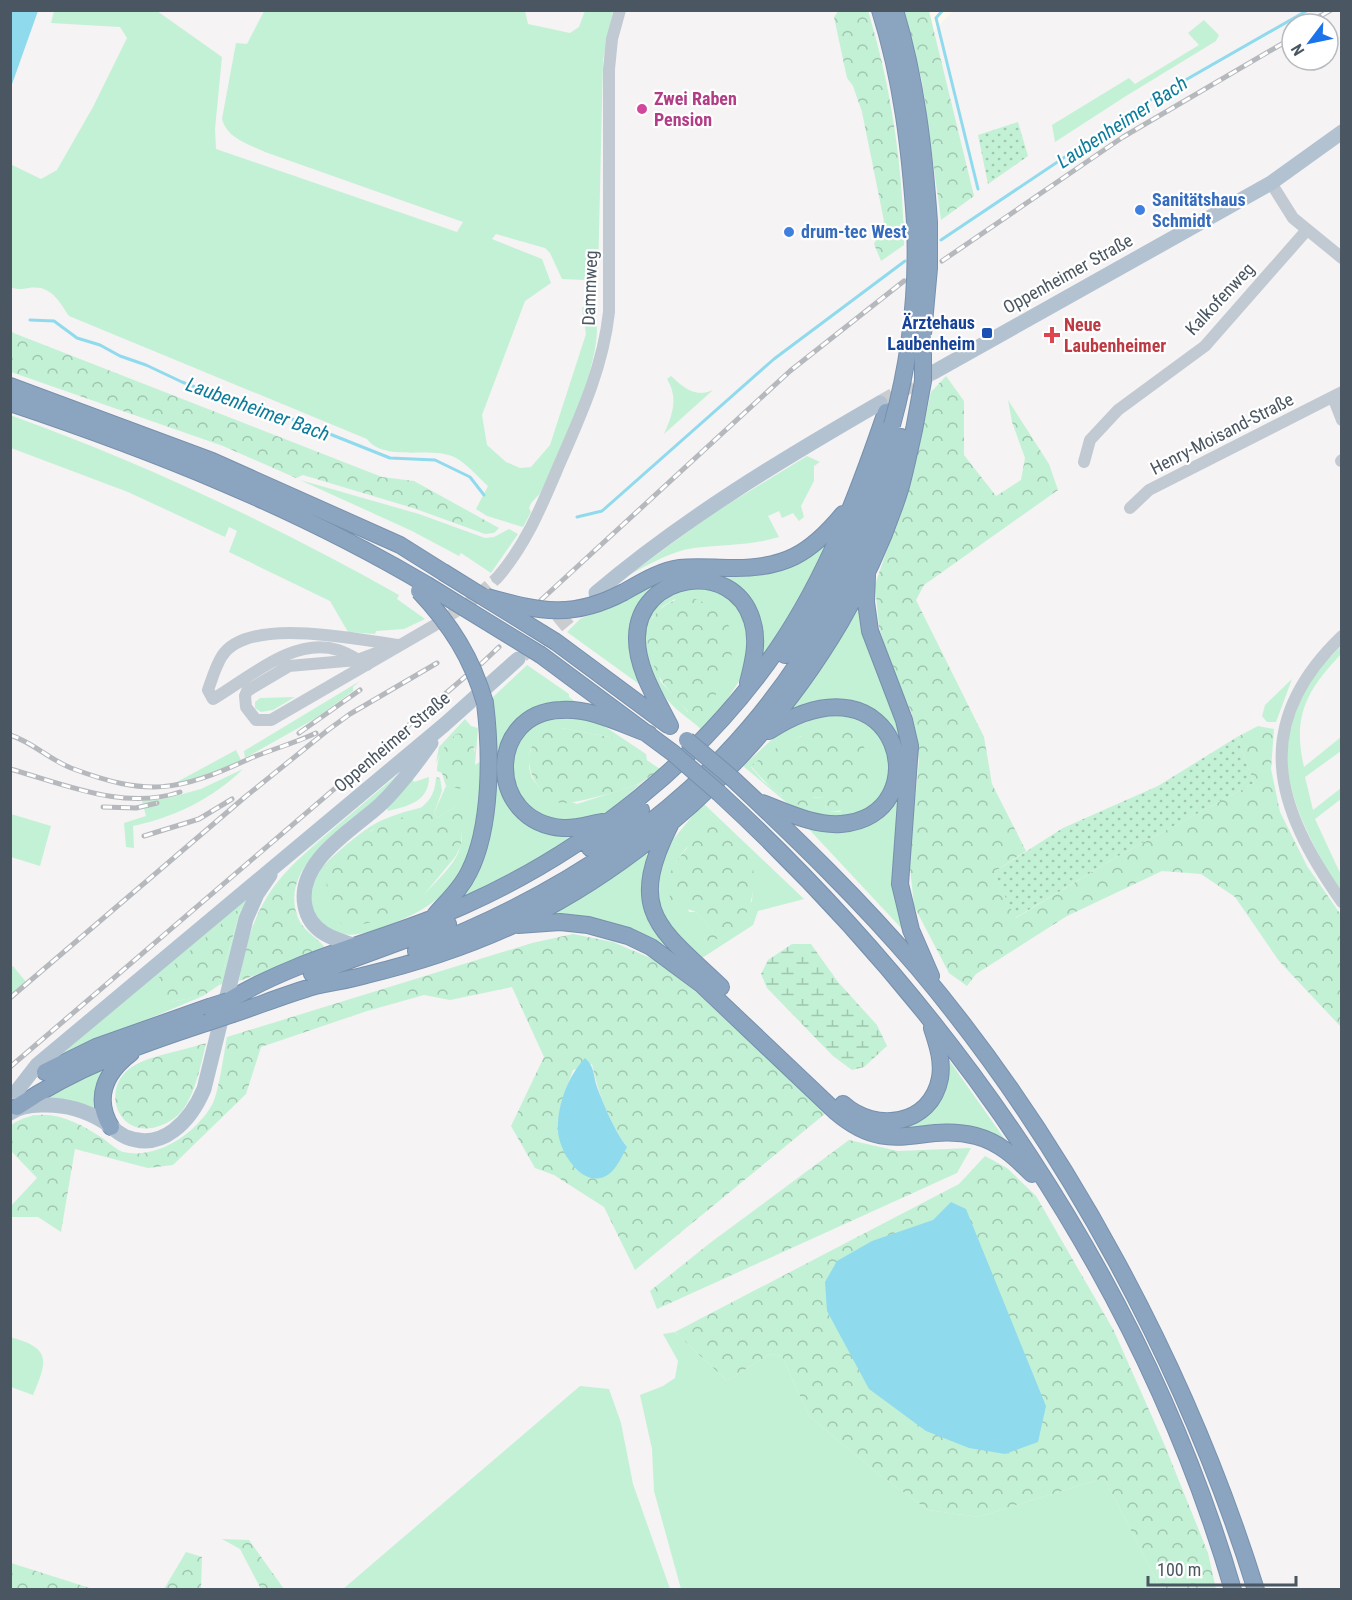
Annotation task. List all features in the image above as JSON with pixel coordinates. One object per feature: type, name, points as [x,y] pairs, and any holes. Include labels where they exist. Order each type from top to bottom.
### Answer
[{"type":"highway","points":[[880,10],[902,94],[922,222]]},
{"type":"highway","points":[[14,1102],[82,1068],[208,1015],[234,1002],[273,977],[431,919],[490,894],[525,876],[570,849],[665,775],[746,691],[778,647],[814,586],[855,499],[923,381],[916,340],[915,269],[922,222],[923,143],[915,90],[895,10]]},
{"type":"highway","points":[[328,983],[446,939],[533,900],[602,859],[649,825],[735,745],[763,712],[822,627],[877,515],[916,340]]},
{"type":"highway","points":[[10,386],[212,461],[400,546],[487,597],[556,642],[670,726],[756,801],[831,874],[939,994],[1021,1106],[1069,1180],[1144,1315],[1198,1430],[1254,1583]]},
{"type":"highway","points":[[10,403],[244,492],[396,566],[423,588],[541,655],[649,734],[719,793],[809,880],[891,969],[928,1015],[987,1094],[1088,1251],[1150,1372],[1214,1528],[1232,1586]]},
{"type":"highway","points":[[234,1002],[415,962],[512,926],[612,868],[673,821],[758,738],[830,638],[868,566],[901,485],[898,426]]},
{"type":"highway","points":[[234,1002],[397,945],[498,902],[592,847],[671,784],[746,707],[791,648],[820,602],[859,524],[898,426]]},
{"type":"highway","points":[[487,597],[538,610],[565,612],[587,608],[658,574],[681,568],[758,568],[782,562],[816,543],[855,499]]},
{"type":"highway","points":[[868,566],[866,602],[870,631],[901,711],[910,747],[900,884],[911,930],[939,994]]},
{"type":"highway","points":[[670,726],[643,668],[637,636],[639,621],[645,608],[657,594],[668,587],[692,579],[709,581],[727,588],[744,604],[753,622],[755,638],[754,658],[746,691]]},
{"type":"highway","points":[[423,588],[463,646],[485,703],[487,782],[480,841],[463,883],[431,919]]},
{"type":"highway","points":[[756,801],[812,821],[841,824],[856,821],[875,812],[885,802],[894,785],[898,763],[892,742],[884,728],[872,717],[850,708],[829,706],[810,711],[790,718],[758,738]]},
{"type":"highway","points":[[607,821],[563,828],[539,822],[528,816],[513,801],[506,784],[504,763],[509,745],[520,729],[532,718],[562,710],[596,715],[649,734]]},
{"type":"highway","points":[[673,821],[650,875],[649,899],[656,919],[671,940],[847,1108],[865,1119],[893,1122],[909,1118],[926,1105],[936,1090],[941,1069],[940,1052],[928,1015]]},
{"type":"highway","points":[[512,926],[577,923],[603,928],[640,941],[693,977],[836,1112],[856,1127],[870,1134],[886,1136],[965,1134],[990,1141],[1017,1159],[1054,1196]]},
{"type":"highway","points":[[45,1072],[105,1043],[208,1015]]},
{"type":"highway","points":[[111,1126],[102,1107],[104,1084],[114,1067],[141,1045]]},
{"type":"main road","name":"Oppenheimer Straße","points":[[934,372],[1271,183],[1341,132]]},
{"type":"main road","points":[[596,593],[637,558],[732,491],[880,403]]},
{"type":"main road","name":"Oppenheimer Straße","points":[[290,853],[444,725],[518,659]]},
{"type":"main road","points":[[356,946],[329,937],[312,923],[304,902],[306,880],[324,855],[383,802],[444,725]]},
{"type":"main road","points":[[14,1102],[30,1072],[290,853]]},
{"type":"main road","points":[[14,1102],[62,1106],[93,1116],[128,1138],[149,1140],[170,1133],[192,1113],[210,1069],[246,919],[266,880],[290,853]]},
{"type":"main road","points":[[14,1102],[45,1072],[63,1044]]},
{"type":"street","name":"Dammweg","points":[[497,578],[529,534],[594,383],[606,336],[609,303],[609,69],[612,39],[620,10]]},
{"type":"street","points":[[1271,183],[1293,218],[1341,258]]},
{"type":"street","name":"Kalkofenweg","points":[[1084,462],[1090,440],[1118,410],[1205,346],[1306,231]]},
{"type":"street","name":"Henry-Moisand-Straße","points":[[1130,508],[1149,490],[1337,395],[1341,420]]},
{"type":"street","points":[[367,663],[290,666],[247,692],[246,707],[256,720],[271,720],[435,625]]},
{"type":"street","points":[[367,663],[342,651],[326,647],[300,649],[213,699],[208,690],[222,655],[237,643],[253,635],[276,633],[399,645]]},
{"type":"street","points":[[1341,636],[1316,662],[1295,694],[1285,720],[1281,750],[1284,790],[1304,841],[1341,902]]},
{"type":"street","points":[[344,638],[367,663]]},
{"type":"shaded area","points":[[929,10],[953,10],[953,11],[934,31]]},
{"type":"green space","points":[[839,10],[868,11],[889,97],[898,156],[904,245],[881,261],[874,244],[884,221],[862,112],[853,86],[847,78],[834,17]]},
{"type":"green space","points":[[54,11],[157,11],[222,57],[215,129],[216,149],[457,232],[463,222],[265,152],[233,136],[222,119],[236,43],[247,44],[264,11],[525,11],[528,24],[570,33],[579,27],[585,11],[613,11],[603,60],[598,274],[586,280],[562,279],[550,253],[545,248],[496,234],[492,239],[542,259],[551,283],[525,301],[482,415],[487,445],[506,462],[520,468],[531,467],[550,445],[586,334],[582,308],[588,305],[596,318],[596,339],[583,395],[560,453],[542,490],[530,505],[531,512],[523,527],[487,516],[476,509],[488,486],[456,458],[446,454],[385,450],[375,446],[367,439],[69,316],[48,291],[37,288],[11,287],[10,164],[41,179],[57,170],[93,107],[127,38],[120,27],[51,23]]},
{"type":"green space","points":[[902,11],[929,11],[974,196],[941,220],[922,81]]},
{"type":"green space","points":[[1204,20],[1219,35],[1216,41],[1055,142],[1052,125],[1129,78],[1135,84],[1199,45],[1188,33]]},
{"type":"green space","points":[[1018,122],[1028,156],[988,184],[978,135]]},
{"type":"green space","points":[[11,332],[382,477],[414,481],[499,528],[494,533],[485,534],[413,508],[303,475],[296,478],[223,446],[11,372]]},
{"type":"green space","points":[[671,376],[690,391],[701,393],[713,390],[664,434],[673,407],[673,393],[667,379]]},
{"type":"green space","points":[[946,376],[964,401],[964,455],[996,496],[1021,480],[1025,458],[1012,422],[1008,400],[1049,464],[1058,490],[924,585],[916,600],[984,737],[992,784],[1026,851],[994,872],[1016,918],[1120,855],[1254,783],[1237,737],[1258,726],[1274,729],[1271,769],[1280,812],[1307,866],[1341,915],[1341,1027],[1279,961],[1235,897],[1201,874],[1162,871],[1067,916],[976,974],[967,986],[949,973],[914,906],[909,858],[919,761],[912,714],[890,663],[879,627],[875,585],[912,476],[931,392]]},
{"type":"green space","points":[[10,415],[111,454],[257,520],[399,595],[397,599],[425,619],[404,629],[376,631],[375,634],[348,632],[330,601],[229,552],[237,531],[229,527],[225,537],[128,492],[11,448]]},
{"type":"green space","points":[[807,456],[820,462],[814,466],[814,481],[801,506],[804,517],[799,521],[793,513],[782,518],[779,511],[768,516],[779,537],[677,552],[629,575],[712,514]]},
{"type":"green space","points":[[300,480],[419,514],[485,538],[494,537],[509,529],[518,534],[491,573],[461,553],[459,556],[412,531]]},
{"type":"green space","points":[[830,538],[824,556],[800,604],[781,634],[759,662],[758,623],[743,595],[724,581],[702,576],[680,578],[659,587],[643,602],[633,623],[634,655],[650,692],[567,632],[580,619],[671,575],[690,571],[751,573],[784,567],[807,556]]},
{"type":"green space","points":[[709,586],[736,601],[750,632],[743,675],[723,706],[702,730],[672,705],[663,694],[649,666],[644,636],[653,608],[663,597],[681,587]],"holes":[[[675,599],[688,712],[660,681],[652,618],[663,606]]]},
{"type":"green space","points":[[688,596],[711,607],[725,619],[732,634],[732,649],[728,667],[701,721],[670,692],[658,674],[650,655],[647,637],[652,620],[665,606]]},
{"type":"green space","points":[[860,598],[898,717],[905,756],[896,737],[885,722],[872,711],[858,704],[843,700],[826,701],[788,714]]},
{"type":"green space","points":[[1341,646],[1341,654],[1311,692],[1301,718],[1300,733],[1304,767],[1341,737],[1341,751],[1305,777],[1313,810],[1341,788],[1341,799],[1315,819],[1341,875],[1341,893],[1306,828],[1294,798],[1288,768],[1288,738],[1296,708],[1314,677]]},
{"type":"green space","points":[[527,665],[569,694],[569,697],[578,704],[522,719],[504,795],[577,833],[562,846],[458,901],[469,887],[492,698]]},
{"type":"green space","points":[[1292,679],[1276,722],[1267,722],[1262,716],[1265,705]]},
{"type":"green space","points":[[360,681],[353,687],[353,691],[316,718],[245,758],[244,751]]},
{"type":"green space","points":[[295,697],[273,710],[261,712],[255,708],[255,702],[260,698]]},
{"type":"green space","points":[[834,711],[877,728],[892,757],[884,794],[862,815],[821,818],[792,807],[743,766],[779,733]],"holes":[[[801,736],[841,812],[826,811],[825,798],[782,796],[763,781],[751,767]]]},
{"type":"green space","points":[[555,715],[595,720],[646,754],[647,761],[614,738],[562,728],[530,750],[529,768],[532,778],[542,791],[577,804],[639,784],[648,777],[606,814],[570,823],[533,813],[510,782],[516,747],[519,740],[531,728]]},
{"type":"green space","points":[[465,719],[471,726],[478,728],[475,765],[481,761],[479,791],[472,842],[465,863],[454,882],[438,899],[415,913],[386,926],[350,935],[336,932],[323,925],[312,905],[311,890],[315,876],[342,849],[373,825],[391,816],[424,807],[411,816],[372,830],[326,869],[422,897],[455,858],[462,839],[457,806],[437,818],[434,813],[446,786],[460,788],[473,759],[475,748],[440,755],[436,763],[439,747]]},
{"type":"green space","points":[[844,727],[861,738],[875,779],[866,794],[850,808],[826,811],[825,798],[813,797],[813,810],[804,807],[779,793],[751,766],[771,751],[794,739],[819,731]]},
{"type":"green space","points":[[562,728],[614,738],[660,769],[640,783],[625,789],[575,802],[558,802],[539,787],[533,777],[529,756],[539,738],[549,731]]},
{"type":"green space","points":[[463,733],[470,739],[474,752],[471,767],[460,789],[446,786],[442,773],[437,771],[438,760],[445,746],[456,734]]},
{"type":"green space","points":[[1237,737],[1254,783],[1120,855],[1015,918],[994,872],[1063,828],[1158,786]]},
{"type":"green space","points":[[236,750],[241,760],[201,778],[175,783]]},
{"type":"green space","points":[[243,769],[206,798],[164,818],[133,826],[134,848],[126,847],[124,823],[146,816],[142,801],[168,798],[201,789]]},
{"type":"green space","points":[[905,770],[904,931],[805,825],[849,828]]},
{"type":"green space","points":[[402,771],[379,799],[310,859],[359,811],[308,850]]},
{"type":"green space","points":[[429,777],[426,792],[422,797],[403,807],[388,811],[386,806],[412,778],[414,782]]},
{"type":"green space","points":[[436,777],[440,778],[442,791],[434,813],[437,818],[457,806],[463,810],[461,846],[455,857],[422,897],[409,908],[377,921],[350,927],[343,925],[336,919],[327,894],[326,869],[367,834],[422,807],[434,790]]},
{"type":"green space","points":[[703,803],[804,899],[758,911],[753,925],[699,960],[658,914],[652,886],[662,853]],"holes":[[[711,815],[733,834],[746,851],[750,860],[753,884],[752,901],[706,944],[704,939],[714,933],[696,912],[689,912],[675,863]]]},
{"type":"green space","points":[[365,806],[313,856],[296,886],[294,902],[299,920],[326,950],[239,981],[255,920],[281,878],[297,861]]},
{"type":"green space","points":[[11,814],[51,826],[40,866],[11,857]]},
{"type":"green space","points":[[711,815],[745,846],[752,862],[754,883],[745,915],[734,927],[706,945],[704,939],[713,932],[696,912],[670,903],[669,876],[675,863],[687,848],[691,827]]},
{"type":"green space","points":[[653,845],[644,889],[648,914],[657,931],[843,1110],[856,1118],[883,1126],[910,1122],[933,1105],[941,1092],[945,1078],[946,1056],[1011,1148],[989,1137],[968,1132],[904,1133],[883,1131],[863,1125],[843,1113],[696,974],[659,947],[623,929],[597,922],[545,917]]},
{"type":"green space","points":[[246,895],[249,898],[223,984],[219,985],[241,908],[170,1002],[203,996],[60,1056]]},
{"type":"green space","points":[[241,907],[219,985],[203,996],[170,1002],[149,986]]},
{"type":"green space","points":[[573,934],[613,942],[655,960],[694,990],[826,1113],[635,1270],[604,1207],[554,1175],[535,1168],[511,1126],[544,1057],[512,987],[450,1000],[424,995],[367,1011],[261,1047],[246,1094],[173,1165],[148,1168],[75,1149],[61,1232],[38,1217],[11,1217],[10,1207],[37,1178],[11,1151],[11,1125],[35,1115],[47,1115],[70,1120],[123,1152],[149,1152],[162,1148],[186,1134],[212,1105],[219,1082],[227,1037],[532,943]],"holes":[[[592,1064],[610,1118],[627,1147],[558,1133],[561,1103],[573,1070]]]},
{"type":"green space","points":[[792,944],[811,944],[838,982],[877,1025],[887,1046],[864,1067],[852,1070],[833,1056],[767,988],[761,974],[768,960]]},
{"type":"green space","points":[[13,966],[26,982],[11,995],[11,968]]},
{"type":"green space","points":[[206,1043],[193,1090],[178,1115],[162,1125],[147,1128],[134,1126],[124,1119],[118,1110],[115,1098],[117,1086],[123,1074],[142,1061]]},
{"type":"green space","points":[[106,1067],[97,1088],[98,1113],[44,1100],[58,1088]]},
{"type":"green space","points":[[849,1140],[898,1151],[971,1148],[957,1173],[657,1309],[650,1291],[710,1243]]},
{"type":"green space","points":[[985,1156],[1007,1168],[1036,1196],[1114,1331],[1165,1446],[1208,1553],[1216,1589],[1161,1589],[1104,1478],[978,1517],[928,1510],[877,1473],[809,1416],[782,1356],[770,1354],[727,1381],[675,1332],[959,1184]]},
{"type":"green space","points":[[675,1332],[727,1381],[770,1354],[782,1356],[809,1416],[877,1473],[928,1510],[978,1517],[1104,1478],[1161,1589],[681,1589],[654,1491],[652,1449],[640,1395],[663,1386],[675,1378],[678,1361],[663,1334]]},
{"type":"green space","points":[[10,1337],[33,1346],[42,1357],[42,1373],[33,1395],[11,1387]]},
{"type":"green space","points":[[580,1386],[609,1389],[621,1423],[633,1484],[670,1589],[343,1589]]},
{"type":"green space","points":[[222,1539],[249,1540],[284,1589],[261,1589],[240,1549]]},
{"type":"green space","points":[[186,1552],[202,1557],[201,1589],[164,1589]]},
{"type":"green space","points":[[11,1563],[93,1589],[11,1589]]},
{"type":"water","points":[[10,11],[38,11],[11,87]]},
{"type":"water","points":[[585,1058],[592,1068],[610,1118],[627,1147],[614,1169],[600,1178],[591,1178],[575,1168],[559,1140],[558,1121],[562,1101],[573,1073]]},
{"type":"water","points":[[951,1202],[966,1209],[1046,1406],[1038,1442],[1005,1454],[969,1448],[926,1431],[869,1389],[827,1311],[825,1282],[837,1261],[872,1241],[933,1220]]},
{"type":"waterway","points":[[943,10],[936,18],[978,189]]},
{"type":"waterway","name":"Laubenheimer Bach","points":[[941,240],[1147,102],[1308,10]]},
{"type":"waterway","name":"Laubenheimer Bach","points":[[577,517],[602,511],[774,359],[905,261]]},
{"type":"waterway","name":"Laubenheimer Bach","points":[[30,320],[54,321],[77,338],[100,345],[120,356],[182,382],[219,396],[262,407],[390,458],[435,460],[470,477],[484,495]]},
{"type":"tunnel","points":[[880,403],[932,373]]},
{"type":"tunnel","points":[[436,625],[474,599],[497,578]]},
{"type":"tunnel","points":[[522,655],[582,605]]},
{"type":"railway","points":[[1327,12],[1331,10]]},
{"type":"railway","points":[[942,261],[1123,137],[1280,45]]},
{"type":"railway","points":[[541,600],[790,371],[904,281]]},
{"type":"railway","points":[[481,664],[499,647]]},
{"type":"railway","points":[[10,998],[245,797],[328,730],[350,714],[437,663]]},
{"type":"railway","points":[[10,1067],[466,676]]},
{"type":"railway","points":[[299,733],[360,690]]},
{"type":"railway","points":[[10,735],[71,768],[121,783],[143,787],[162,787],[203,778],[316,733]]},
{"type":"railway","points":[[10,769],[73,788],[116,797],[137,799],[180,792]]},
{"type":"railway","points":[[144,836],[199,819],[232,799]]},
{"type":"railway","points":[[103,807],[136,808],[157,803]]},
{"type":"place","name":"Zwei Raben Pension","points":[[642,109]]},
{"type":"place","name":"Sanitätshaus Schmidt","points":[[1140,210]]},
{"type":"place","name":"drum-tec West","points":[[789,232]]},
{"type":"place","name":"Ärztehaus Laubenheim","points":[[987,333]]},
{"type":"place","name":"Neue Laubenheimer","points":[[1052,335]]}]
